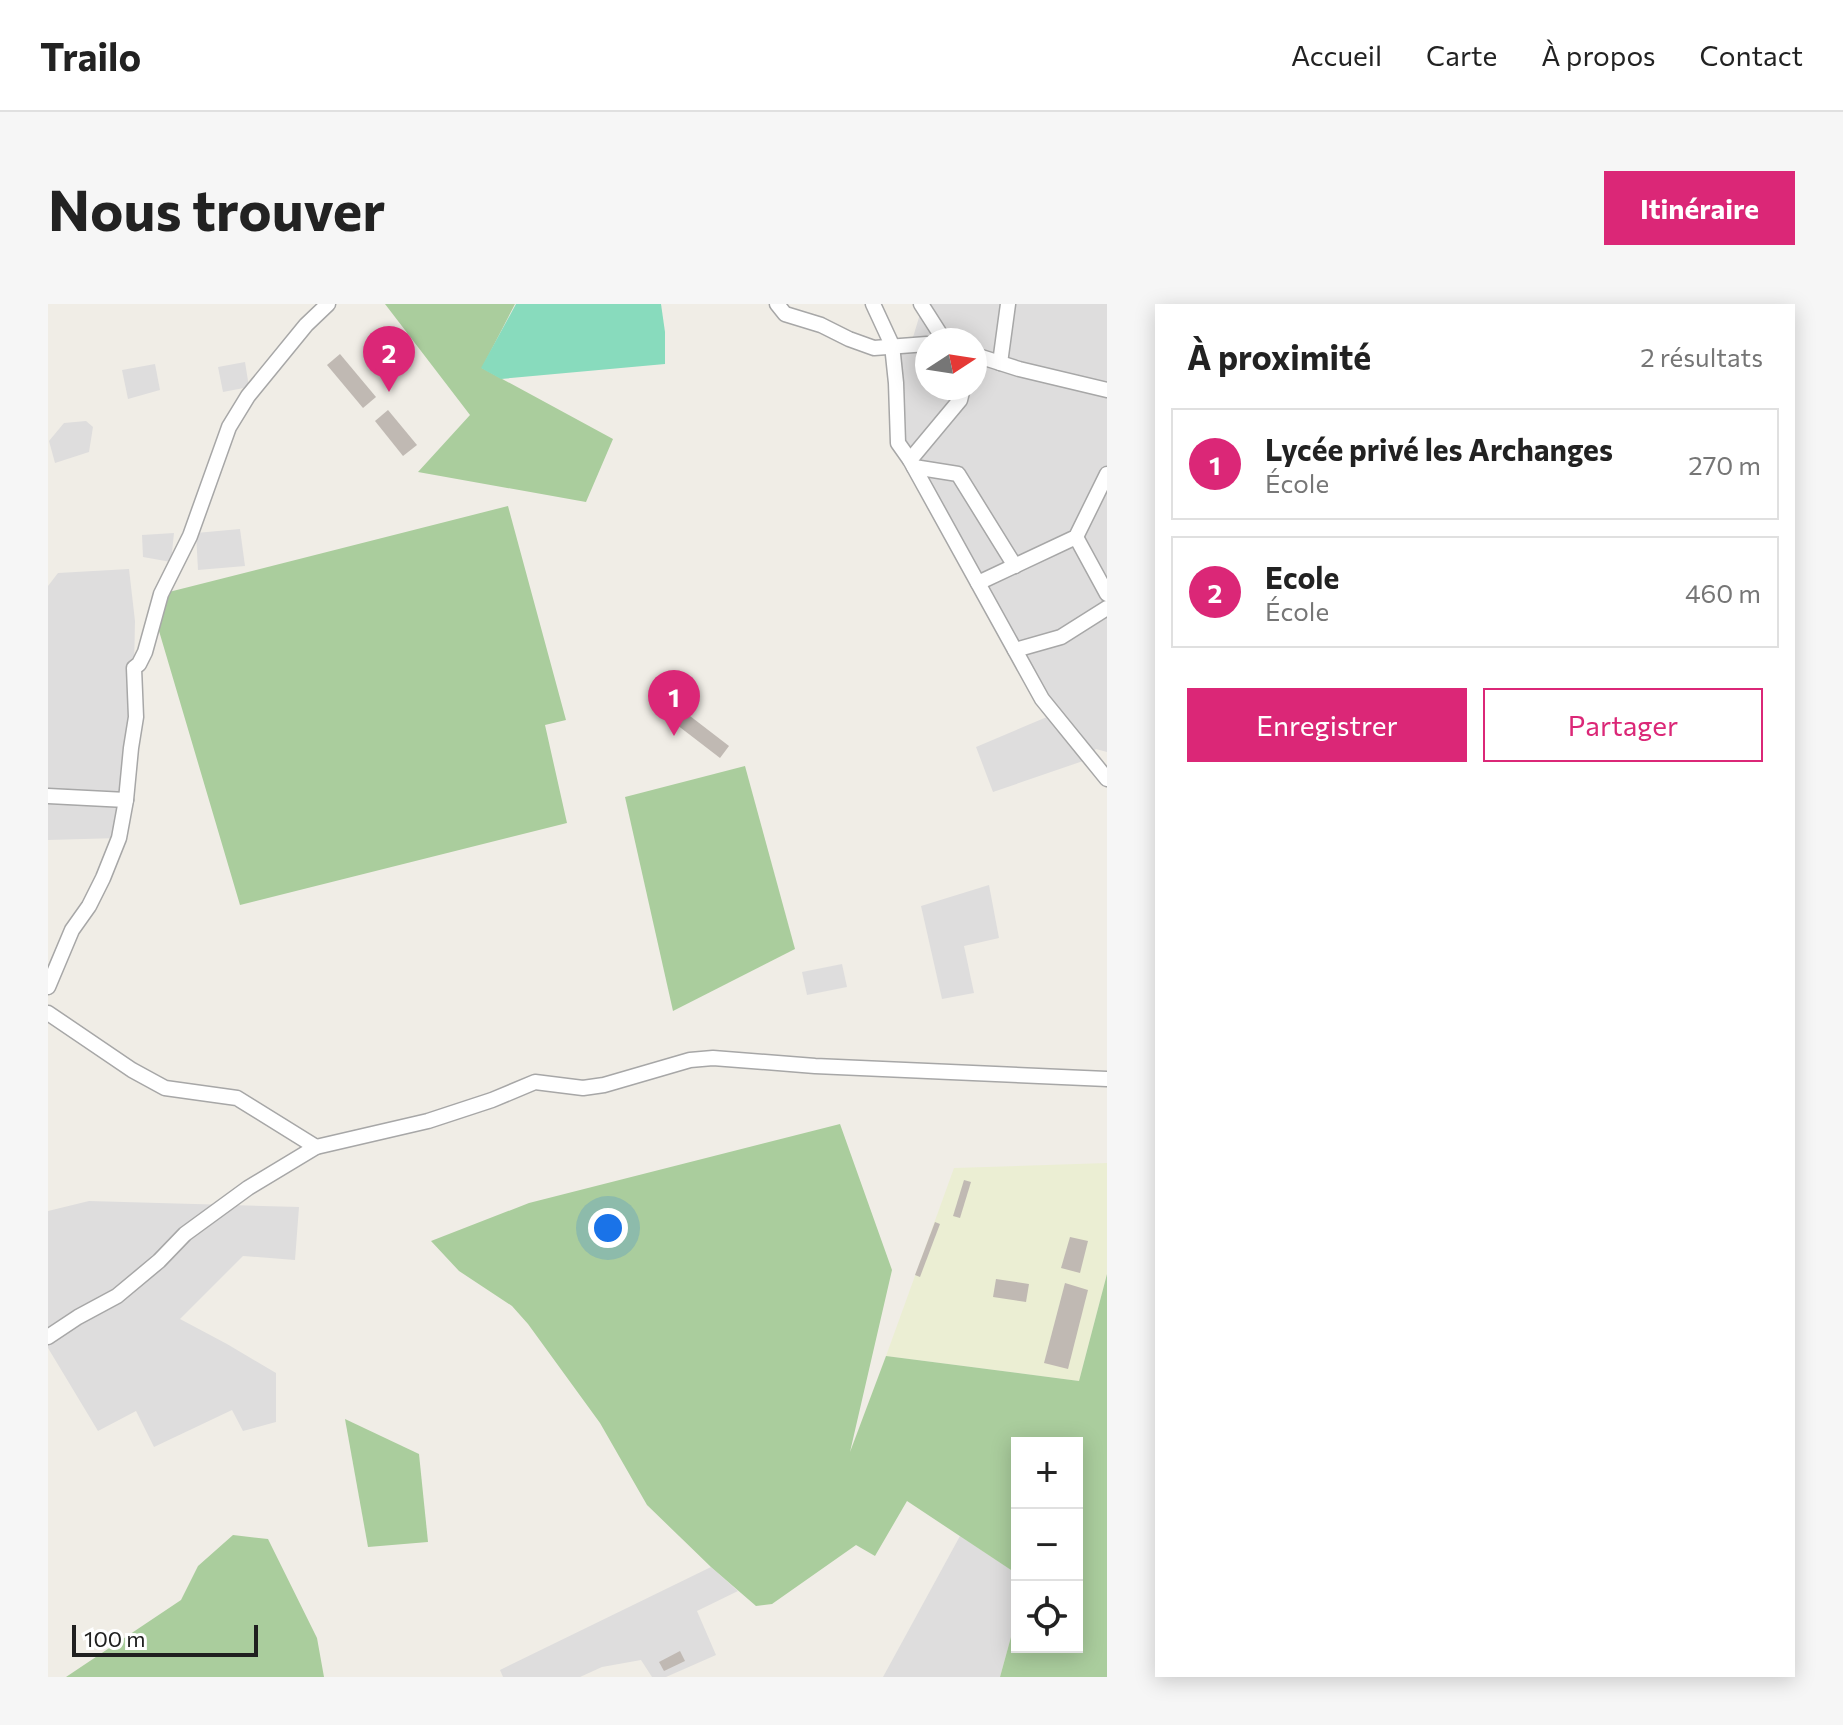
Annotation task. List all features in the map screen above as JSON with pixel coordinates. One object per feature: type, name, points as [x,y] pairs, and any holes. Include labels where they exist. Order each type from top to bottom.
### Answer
[{"type":"street","points":[[48,987],[72,930],[89,906],[119,838],[136,717],[134,668],[145,652],[161,594],[190,536],[229,427],[248,396],[306,325],[328,304]]},
{"type":"street","points":[[777,304],[785,314],[821,325],[874,348],[915,344]]},
{"type":"street","points":[[873,304],[892,345],[898,443],[1042,699],[1107,779]]},
{"type":"street","points":[[921,304],[936,328]]},
{"type":"street","points":[[1000,363],[1008,304]]},
{"type":"street","points":[[987,359],[1107,390]]},
{"type":"street","points":[[912,464],[960,400]]},
{"type":"street","points":[[912,464],[958,474],[1015,566]]},
{"type":"street","points":[[978,583],[1076,537],[1107,474]]},
{"type":"street","points":[[1076,537],[1107,594]]},
{"type":"street","points":[[1015,650],[1061,637],[1107,608]]},
{"type":"street","points":[[48,796],[126,800]]},
{"type":"street","points":[[48,1013],[132,1070],[165,1088],[237,1098],[316,1147]]},
{"type":"street","points":[[48,1337],[117,1296],[159,1261],[185,1234],[248,1188],[316,1147],[428,1121],[535,1082],[583,1088],[604,1085],[690,1060],[713,1058],[815,1066],[1107,1079]]},
{"type":"shaded area","points":[[923,304],[1107,304],[1107,752],[1096,749],[1083,761],[993,792],[976,747],[1054,714],[898,443],[892,345],[911,344],[915,331],[915,400],[987,400],[987,328],[916,328]]},
{"type":"shaded area","points":[[245,362],[249,387],[223,392],[218,367]]},
{"type":"shaded area","points":[[155,364],[160,390],[128,399],[122,370]]},
{"type":"shaded area","points":[[86,421],[93,427],[89,452],[55,463],[49,441],[64,423]]},
{"type":"shaded area","points":[[240,529],[245,566],[198,570],[196,533]]},
{"type":"shaded area","points":[[174,533],[171,562],[143,557],[142,535]]},
{"type":"shaded area","points":[[129,569],[135,621],[134,668],[119,838],[48,840],[48,586],[58,573]]},
{"type":"shaded area","points":[[989,885],[999,938],[964,946],[974,993],[942,999],[921,906]]},
{"type":"shaded area","points":[[842,964],[847,987],[807,995],[802,972]]},
{"type":"shaded area","points":[[89,1201],[299,1207],[295,1260],[243,1256],[180,1319],[276,1373],[276,1422],[243,1431],[232,1410],[154,1447],[136,1411],[98,1431],[48,1348],[48,1211]]},
{"type":"shaded area","points":[[960,1536],[1011,1570],[1011,1637],[1000,1677],[883,1677]]},
{"type":"shaded area","points":[[711,1567],[738,1591],[697,1611],[716,1655],[666,1677],[652,1677],[641,1660],[602,1667],[580,1677],[503,1677],[500,1670]]},
{"type":"green space","points":[[385,304],[515,304],[482,368],[613,439],[586,502],[418,472],[470,415]]},
{"type":"green space","points":[[516,304],[661,304],[665,364],[501,379],[481,368]]},
{"type":"green space","points":[[508,506],[566,720],[545,725],[567,823],[240,905],[154,614],[161,594]]},
{"type":"green space","points":[[745,766],[795,949],[673,1011],[625,797]]},
{"type":"green space","points":[[840,1124],[892,1270],[850,1452],[886,1356],[1079,1381],[1107,1274],[1107,1677],[1000,1677],[1011,1637],[1011,1653],[1083,1653],[1083,1437],[1011,1437],[1011,1570],[907,1501],[875,1556],[856,1545],[772,1604],[756,1606],[647,1505],[600,1423],[512,1306],[459,1271],[431,1241],[529,1203]]},
{"type":"green space","points":[[1107,1163],[1107,1274],[1079,1381],[886,1356],[954,1168]]},
{"type":"green space","points":[[345,1419],[419,1454],[428,1542],[368,1547]]},
{"type":"green space","points":[[233,1535],[268,1539],[317,1638],[324,1677],[66,1677],[181,1600],[198,1566]]},
{"type":"building","points":[[340,354],[376,397],[363,408],[327,365]]},
{"type":"building","points":[[388,410],[417,445],[403,456],[375,421]]},
{"type":"building","points":[[677,706],[729,746],[720,758],[668,718]]},
{"type":"building","points":[[964,1180],[971,1182],[960,1218],[953,1216]]},
{"type":"building","points":[[935,1222],[940,1224],[920,1277],[915,1275]]},
{"type":"building","points":[[1070,1237],[1088,1241],[1080,1273],[1061,1268]]},
{"type":"building","points":[[996,1279],[1029,1284],[1026,1302],[993,1297]]},
{"type":"building","points":[[1065,1283],[1088,1290],[1068,1369],[1044,1363]]},
{"type":"building","points":[[680,1651],[685,1661],[664,1671],[659,1662]]},
{"type":"place","name":"Ecole","points":[[389,392]]},
{"type":"place","name":"Lycée privé les Archanges","points":[[674,736]]}]
